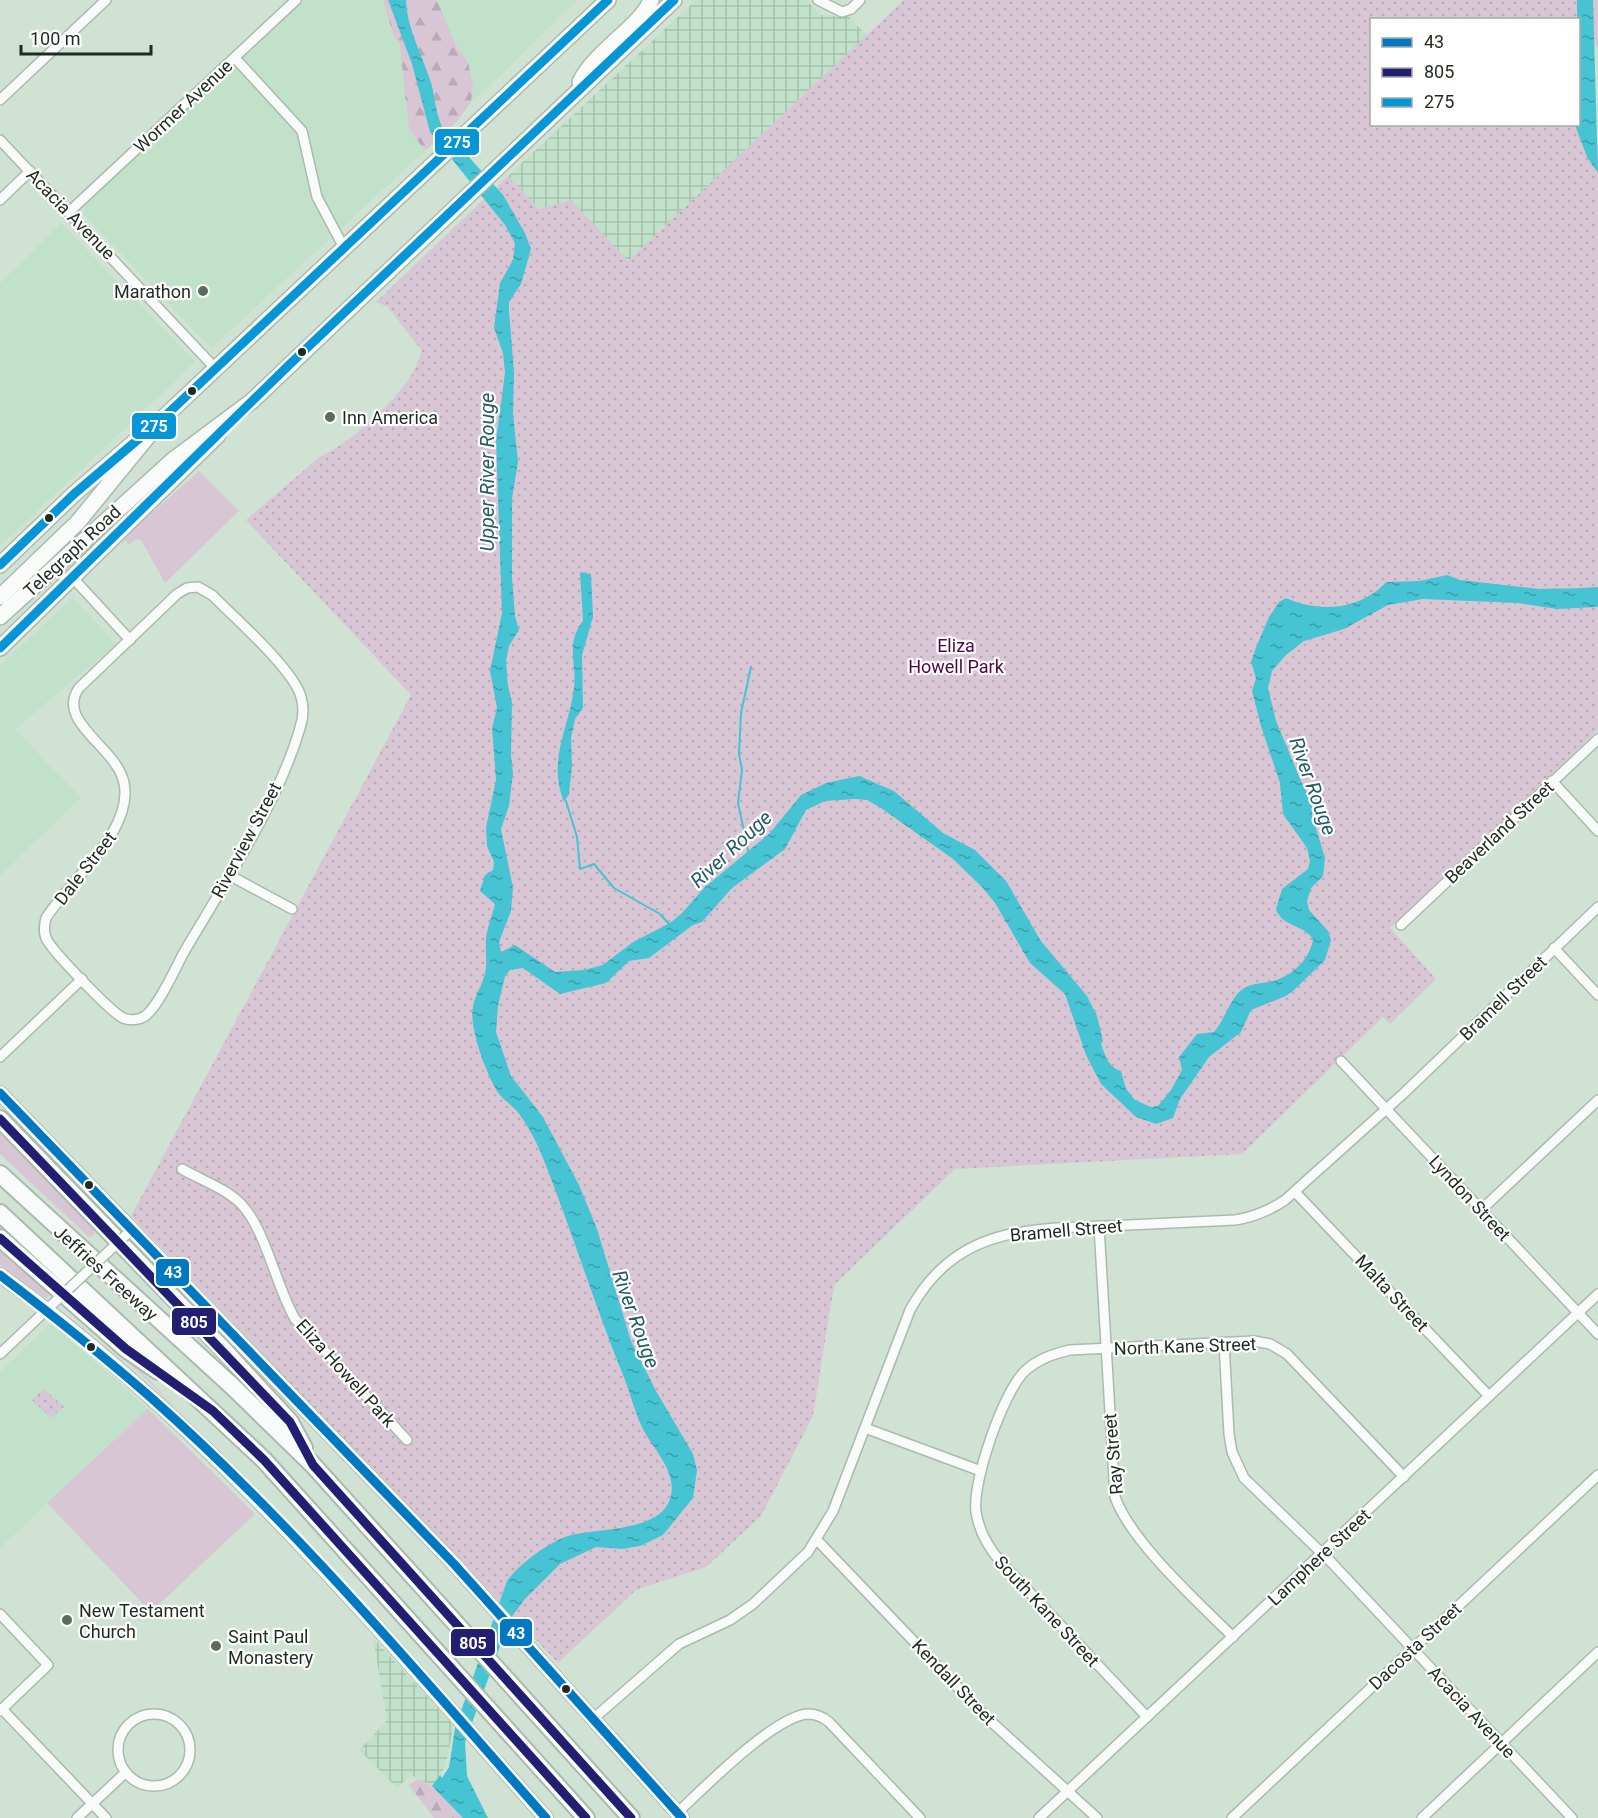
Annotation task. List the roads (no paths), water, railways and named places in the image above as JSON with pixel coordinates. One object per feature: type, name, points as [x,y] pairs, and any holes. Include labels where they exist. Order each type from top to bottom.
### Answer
[{"type":"highway","points":[[0,1119],[290,1422],[313,1465]]},
{"type":"highway","name":"Jeffries Freeway","points":[[0,1174],[232,1386],[313,1465],[631,1818]]},
{"type":"highway","name":"Jeffries Freeway","points":[[0,1213],[213,1410],[310,1509],[586,1818]]},
{"type":"highway","points":[[0,1238],[126,1349],[213,1410]]},
{"type":"main road","name":"Telegraph Road","points":[[0,597],[78,522],[129,463],[162,419],[608,0]]},
{"type":"main road","points":[[573,95],[586,69],[642,13],[651,0]]},
{"type":"main road","name":"Telegraph Road","points":[[0,617],[173,460],[252,401],[674,0]]},
{"type":"main road","points":[[0,648],[252,401]]},
{"type":"main road","points":[[0,565],[74,494],[162,419]]},
{"type":"main road","points":[[0,1093],[129,1233],[417,1526],[679,1815]]},
{"type":"main road","points":[[0,1275],[52,1304],[243,1488],[347,1594],[546,1818]]},
{"type":"street","points":[[0,100],[106,0]]},
{"type":"street","name":"Wormer Avenue","points":[[69,212],[296,0]]},
{"type":"street","points":[[818,0],[838,11],[851,9],[861,0]]},
{"type":"street","points":[[235,58],[302,131],[317,197],[344,246]]},
{"type":"street","name":"Acacia Avenue","points":[[0,140],[215,368]]},
{"type":"street","points":[[0,200],[30,171]]},
{"type":"street","points":[[73,578],[130,640]]},
{"type":"street","name":"Riverview Street","points":[[82,979],[122,1017],[136,1019],[145,1016],[155,1003],[263,813],[297,737],[303,708],[298,687],[212,595],[198,587],[182,591],[130,640]]},
{"type":"street","name":"Dale Street","points":[[82,979],[48,942],[45,923],[116,828],[123,811],[126,793],[117,764],[76,718],[72,702],[79,688],[130,640]]},
{"type":"street","name":"Beaverland Street","points":[[1401,925],[1598,739]]},
{"type":"street","points":[[1552,782],[1598,831]]},
{"type":"street","points":[[229,875],[292,909]]},
{"type":"street","name":"Bramell Street","points":[[593,1719],[679,1644],[730,1620],[753,1604],[802,1559],[817,1540],[833,1511],[910,1310],[925,1286],[946,1264],[973,1246],[1005,1234],[1032,1229],[1249,1218],[1273,1208],[1295,1192],[1386,1108],[1598,907]]},
{"type":"street","points":[[1554,948],[1598,995]]},
{"type":"street","points":[[0,1057],[82,979]]},
{"type":"street","name":"Lyndon Street","points":[[1341,1061],[1598,1334]]},
{"type":"street","points":[[1481,1210],[1598,1100]]},
{"type":"street","name":"Eliza Howell Park","points":[[182,1169],[242,1205],[256,1227],[285,1301],[295,1319],[407,1440]]},
{"type":"street","name":"Malta Street","points":[[1295,1192],[1488,1395]]},
{"type":"street","name":"Ray Street","points":[[1099,1226],[1112,1479],[1121,1512],[1137,1536],[1233,1637]]},
{"type":"street","points":[[0,1354],[129,1233]]},
{"type":"street","name":"Lamphere Street","points":[[1039,1818],[1598,1294]]},
{"type":"street","name":"North Kane Street","points":[[981,1471],[1010,1392],[1023,1372],[1055,1353],[1106,1348],[1260,1342],[1281,1350],[1404,1477]]},
{"type":"street","name":"Acacia Avenue","points":[[1224,1343],[1229,1434],[1237,1464],[1252,1488],[1322,1554],[1572,1818]]},
{"type":"street","points":[[865,1428],[981,1471]]},
{"type":"street","name":"South Kane Street","points":[[981,1471],[976,1490],[976,1512],[981,1531],[992,1552],[1147,1717]]},
{"type":"street","name":"Dacosta Street","points":[[1232,1818],[1598,1474]]},
{"type":"street","name":"Kendall Street","points":[[817,1540],[985,1716],[1069,1790],[1097,1818]]},
{"type":"street","points":[[0,1614],[48,1665],[1,1710],[106,1818]]},
{"type":"street","points":[[1422,1818],[1598,1652]]},
{"type":"street","points":[[159,1714],[169,1717],[184,1729],[188,1738],[190,1757],[187,1766],[174,1781],[159,1786],[147,1786],[135,1781],[125,1773],[120,1765],[117,1746],[125,1728],[132,1721],[140,1716],[159,1714]]},
{"type":"street","points":[[679,1815],[758,1740],[800,1716],[809,1714],[823,1718],[920,1818]]},
{"type":"street","points":[[77,1818],[125,1773]]},
{"type":"water","points":[[388,0],[406,0],[409,22],[429,75],[442,127],[503,195],[525,233],[531,249],[521,284],[509,302],[514,372],[513,413],[518,462],[512,499],[512,577],[515,616],[519,630],[509,646],[506,661],[512,702],[513,773],[509,806],[501,829],[513,888],[511,911],[499,942],[501,952],[515,945],[555,972],[584,970],[603,965],[633,942],[670,923],[682,913],[705,887],[770,833],[801,795],[826,783],[859,776],[894,791],[943,833],[975,850],[1006,881],[1041,941],[1087,996],[1097,1016],[1103,1041],[1101,1044],[1106,1056],[1113,1067],[1121,1071],[1126,1089],[1135,1100],[1151,1107],[1158,1106],[1171,1090],[1182,1070],[1179,1057],[1197,1034],[1214,1032],[1241,990],[1288,975],[1300,965],[1313,939],[1309,934],[1283,919],[1276,909],[1282,889],[1308,869],[1310,861],[1307,848],[1283,814],[1280,783],[1252,691],[1256,678],[1251,662],[1269,617],[1279,602],[1286,598],[1307,605],[1341,606],[1362,600],[1387,582],[1420,581],[1447,575],[1460,580],[1539,589],[1598,587],[1598,607],[1557,609],[1518,603],[1423,599],[1388,605],[1344,629],[1304,641],[1286,655],[1272,671],[1268,688],[1276,721],[1301,781],[1313,803],[1312,815],[1325,858],[1323,876],[1311,888],[1307,901],[1309,910],[1328,931],[1331,940],[1325,960],[1294,990],[1286,996],[1251,1010],[1241,1032],[1209,1057],[1180,1099],[1173,1118],[1156,1124],[1136,1117],[1101,1084],[1086,1055],[1065,994],[1030,963],[995,903],[982,887],[953,859],[867,800],[825,801],[806,810],[785,849],[732,888],[702,922],[693,925],[649,958],[629,961],[606,983],[560,994],[523,968],[510,970],[505,976],[498,1006],[496,1032],[511,1076],[543,1117],[579,1185],[597,1229],[631,1341],[656,1391],[693,1454],[697,1470],[693,1498],[663,1535],[640,1546],[622,1549],[596,1547],[560,1564],[525,1599],[510,1619],[465,1742],[467,1776],[488,1818],[463,1818],[432,1786],[440,1775],[442,1778],[449,1767],[455,1728],[507,1581],[527,1561],[560,1539],[639,1524],[653,1518],[663,1510],[670,1499],[672,1489],[671,1479],[663,1460],[645,1434],[638,1418],[541,1153],[523,1120],[495,1087],[474,1031],[473,1007],[485,974],[487,935],[495,904],[480,891],[485,875],[493,870],[494,862],[487,846],[486,828],[496,780],[492,728],[497,708],[490,671],[502,613],[496,440],[505,373],[503,353],[494,328],[500,283],[513,260],[515,243],[505,225],[430,132],[412,64]]},
{"type":"water","points":[[1577,0],[1593,0],[1598,173],[1587,157],[1575,126],[1580,126],[1580,18],[1577,18]]},
{"type":"water","points":[[580,572],[591,574],[593,617],[582,655],[583,708],[575,719],[571,738],[572,766],[569,794],[564,802],[559,786],[558,758],[574,688],[574,637],[583,621]]},
{"type":"waterway","name":"River Rouge","points":[[749,855],[738,803],[742,770],[739,754],[741,713],[751,667]]},
{"type":"waterway","points":[[566,801],[577,837],[580,869],[594,864],[614,888],[660,914],[669,924]]},
{"type":"place","name":"Marathon","points":[[203,291]]},
{"type":"place","name":"Inn America","points":[[330,417]]},
{"type":"place","name":"New Testament Church","points":[[67,1620]]},
{"type":"place","name":"Saint Paul Monastery","points":[[216,1646]]},
{"type":"water label","name":"Upper River Rouge","points":[[487,472]]}]
